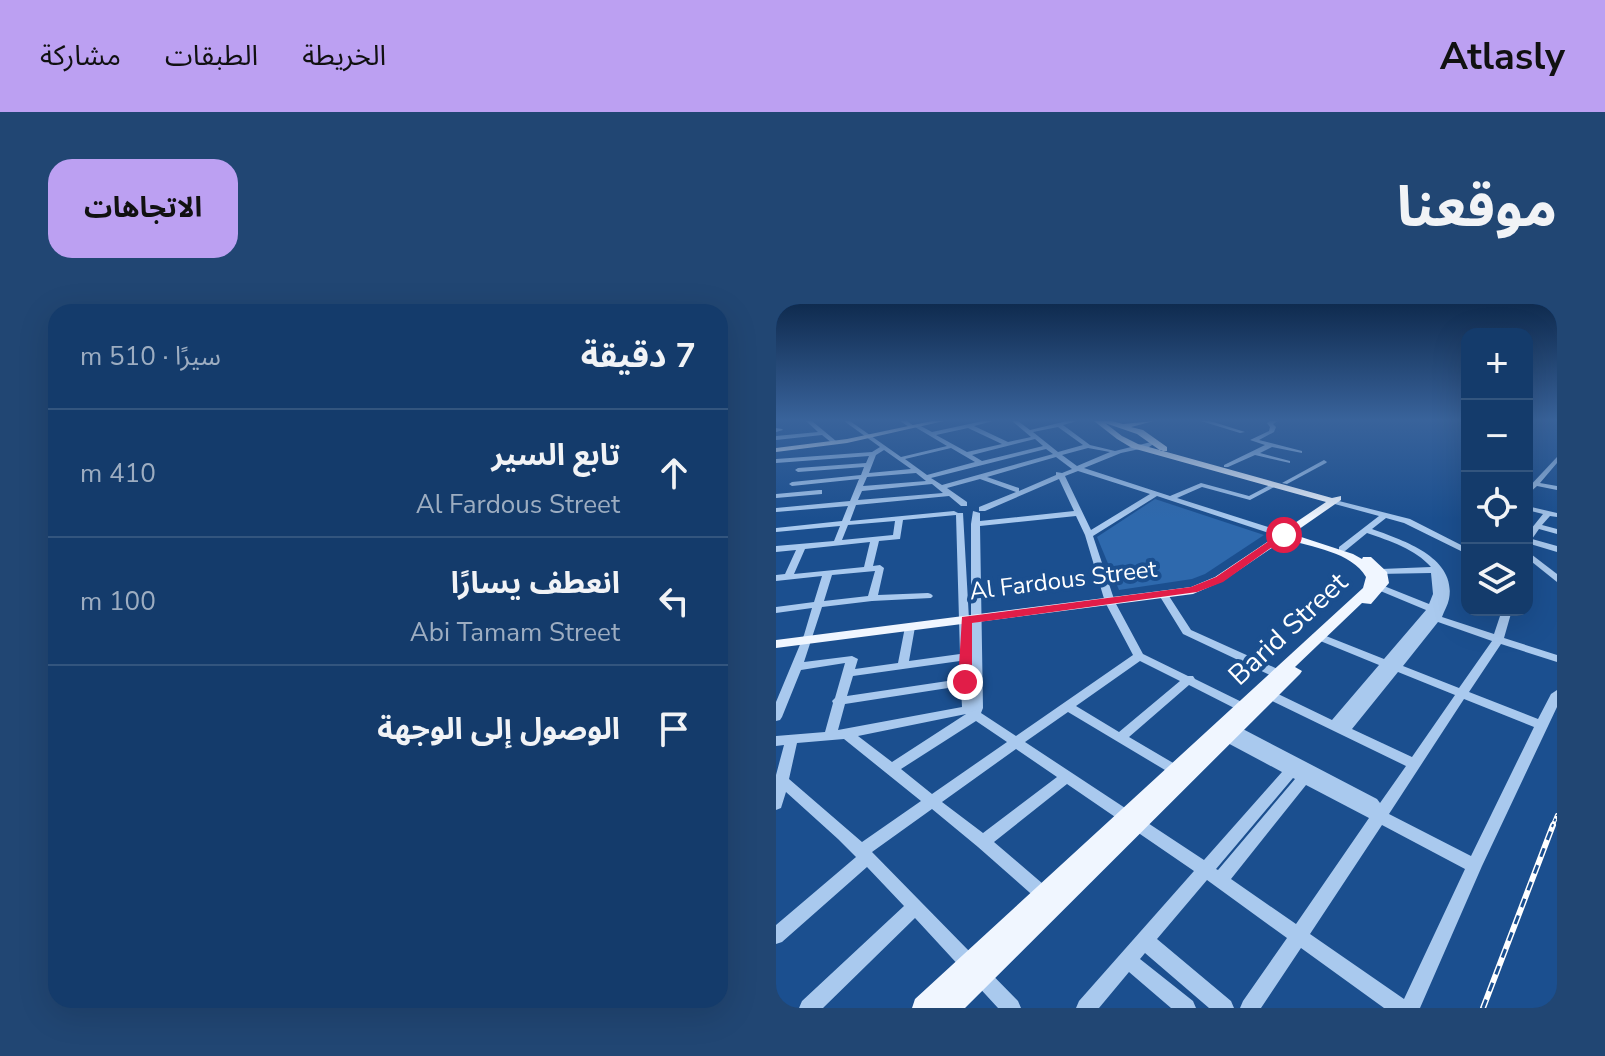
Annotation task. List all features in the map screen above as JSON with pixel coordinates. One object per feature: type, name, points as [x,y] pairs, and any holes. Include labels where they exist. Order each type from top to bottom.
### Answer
[{"type":"main road","points":[[1167,454],[1280,483]]},
{"type":"main road","points":[[1177,454],[1334,499]]},
{"type":"main road","name":"Al Fardous Street","points":[[1109,599],[1201,581],[1334,499]]},
{"type":"main road","name":"Al Fardous Street","points":[[776,642],[1109,599],[1164,595],[1207,586],[1280,532]]},
{"type":"main road","name":"Barid Street","points":[[1280,532],[1364,558],[1377,585]]},
{"type":"main road","name":"Barid Street","points":[[1280,532],[1360,562],[1377,585]]},
{"type":"main road","name":"Barid Street","points":[[924,1008],[976,970],[1130,822],[1175,771],[1247,710],[1270,695],[1322,638],[1377,585]]},
{"type":"main road","name":"Al Fardous Street","points":[[808,638],[971,617]]},
{"type":"main road","name":"Barid Street","points":[[948,1008],[976,970],[1044,895],[1230,733],[1278,674],[1322,638]]},
{"type":"street","points":[[776,461],[873,454],[837,543]]},
{"type":"street","points":[[892,454],[951,494],[958,510],[971,617],[974,712]]},
{"type":"street","points":[[899,459],[921,454]]},
{"type":"street","points":[[968,454],[981,463]]},
{"type":"street","points":[[933,482],[981,463],[1018,454]]},
{"type":"street","points":[[1053,454],[1075,468],[1280,532]]},
{"type":"street","points":[[859,489],[982,477],[1063,454]]},
{"type":"street","points":[[1075,468],[1106,454]]},
{"type":"street","points":[[978,513],[1016,490],[1112,454]]},
{"type":"street","points":[[1226,466],[1251,454]]},
{"type":"street","points":[[1256,454],[1288,462]]},
{"type":"street","points":[[831,468],[837,456]]},
{"type":"street","points":[[780,496],[792,484],[806,459]]},
{"type":"street","points":[[1533,486],[1557,459]]},
{"type":"street","points":[[1171,498],[1201,485],[1250,498],[1324,462]]},
{"type":"street","points":[[798,470],[869,465]]},
{"type":"street","points":[[792,484],[913,471]]},
{"type":"street","points":[[905,485],[913,471]]},
{"type":"street","points":[[978,513],[1060,474]]},
{"type":"street","points":[[1060,474],[1089,535],[1109,599],[1139,656],[1247,710]]},
{"type":"street","points":[[1543,474],[1557,477]]},
{"type":"street","points":[[982,477],[1016,490]]},
{"type":"street","points":[[811,507],[825,481]]},
{"type":"street","points":[[1535,484],[1557,488]]},
{"type":"street","points":[[780,496],[819,492]]},
{"type":"street","points":[[1089,535],[1157,493]]},
{"type":"street","points":[[776,510],[951,494]]},
{"type":"street","points":[[1334,499],[1423,528],[1461,548]]},
{"type":"street","points":[[846,522],[958,510],[978,513],[1079,513]]},
{"type":"street","points":[[776,528],[958,510]]},
{"type":"street","points":[[978,513],[965,682],[974,712],[1400,1008]]},
{"type":"street","points":[[1533,532],[1552,514]]},
{"type":"street","points":[[1342,549],[1385,515]]},
{"type":"street","points":[[776,549],[897,537],[899,518]]},
{"type":"street","points":[[1537,526],[1557,532]]},
{"type":"street","points":[[1365,531],[1400,547],[1432,570],[1438,594],[1436,613]]},
{"type":"street","points":[[1339,728],[1446,598],[1442,573],[1433,562],[1397,541],[1365,531]]},
{"type":"street","points":[[868,569],[875,539]]},
{"type":"street","points":[[1533,542],[1557,549]]},
{"type":"street","points":[[780,579],[801,547]]},
{"type":"street","points":[[1533,558],[1557,579]]},
{"type":"street","points":[[780,579],[880,568],[872,598]]},
{"type":"street","points":[[1533,569],[1546,568]]},
{"type":"street","points":[[1377,585],[1432,570]]},
{"type":"street","points":[[776,717],[808,638],[828,573]]},
{"type":"street","points":[[1377,585],[1498,640],[1557,659]]},
{"type":"street","points":[[1164,595],[1187,632],[1278,674]]},
{"type":"street","points":[[776,610],[872,598],[928,596]]},
{"type":"street","points":[[1250,1008],[1498,640],[1505,616]]},
{"type":"street","points":[[903,665],[910,627]]},
{"type":"street","points":[[1322,638],[1543,726]]},
{"type":"street","points":[[776,936],[863,855],[931,800],[1018,743],[1139,656]]},
{"type":"street","points":[[848,673],[966,657]]},
{"type":"street","points":[[796,667],[852,659],[830,735]]},
{"type":"street","points":[[1121,737],[1189,679]]},
{"type":"street","points":[[838,701],[965,682]]},
{"type":"street","points":[[1410,1008],[1557,694]]},
{"type":"street","points":[[1270,695],[1415,764]]},
{"type":"street","points":[[1068,707],[1175,771]]},
{"type":"street","points":[[776,804],[783,782],[784,742],[974,712]]},
{"type":"street","points":[[893,768],[974,712]]},
{"type":"street","points":[[1230,733],[1297,775],[1365,812],[1381,815],[1474,866]]},
{"type":"street","points":[[1230,733],[1372,803],[1381,815]]},
{"type":"street","points":[[847,734],[893,768],[1044,895]]},
{"type":"street","points":[[1086,1008],[1145,941],[1213,876],[1297,775]]},
{"type":"street","points":[[983,842],[1066,777]]},
{"type":"street","points":[[783,782],[812,805],[863,855],[1011,1008]]},
{"type":"street","points":[[809,1008],[915,907]]},
{"type":"street","points":[[1145,941],[1224,1008]]},
{"type":"street","points":[[1128,960],[1186,1008]]},
{"type":"shaded area","points":[[1155,499],[1264,535],[1205,574],[1192,579],[1119,590],[1097,537]]},
{"type":"railway","points":[[1552,827],[1557,815]]},
{"type":"railway","points":[[1483,1008],[1553,825]]},
{"type":"route","points":[[965,682],[966,620],[1193,590],[1219,579],[1284,535]]}]
